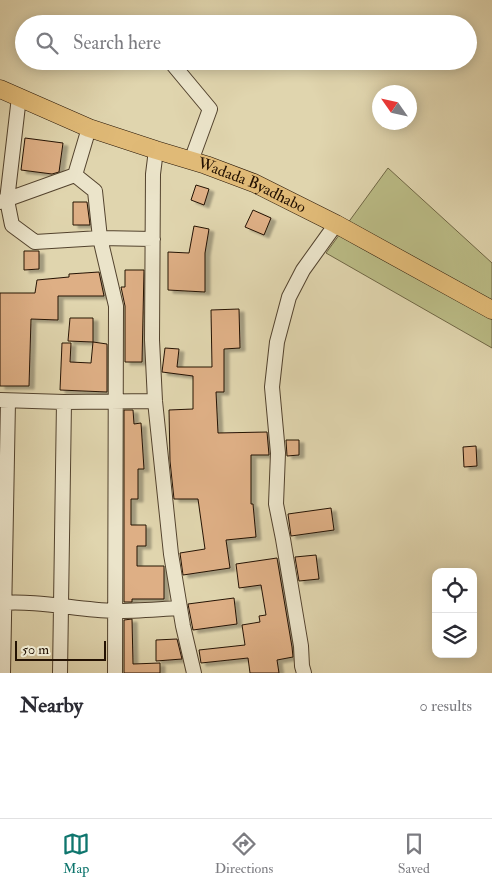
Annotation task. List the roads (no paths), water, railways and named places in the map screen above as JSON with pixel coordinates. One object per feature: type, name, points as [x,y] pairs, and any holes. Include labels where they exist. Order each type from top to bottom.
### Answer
[{"type":"main road","name":"Wadada Byadhabo","points":[[0,89],[89,128],[254,183],[336,224],[492,310]]},
{"type":"street","points":[[178,70],[210,109],[191,161]]},
{"type":"street","points":[[19,97],[3,201],[12,225],[34,242],[100,238],[153,239]]},
{"type":"street","points":[[75,175],[89,128]]},
{"type":"street","points":[[156,150],[152,340],[154,401],[171,554],[183,626],[194,673]]},
{"type":"street","points":[[3,201],[75,175]]},
{"type":"street","points":[[75,175],[95,191],[100,238],[116,306],[115,673]]},
{"type":"street","points":[[301,671],[301,646],[276,504],[278,452],[272,387],[277,342],[289,297],[303,270],[336,224]]},
{"type":"street","points":[[3,673],[4,400],[64,402],[154,401]]},
{"type":"street","points":[[60,673],[64,402]]},
{"type":"street","points":[[2,603],[61,605],[115,611],[180,608]]}]
